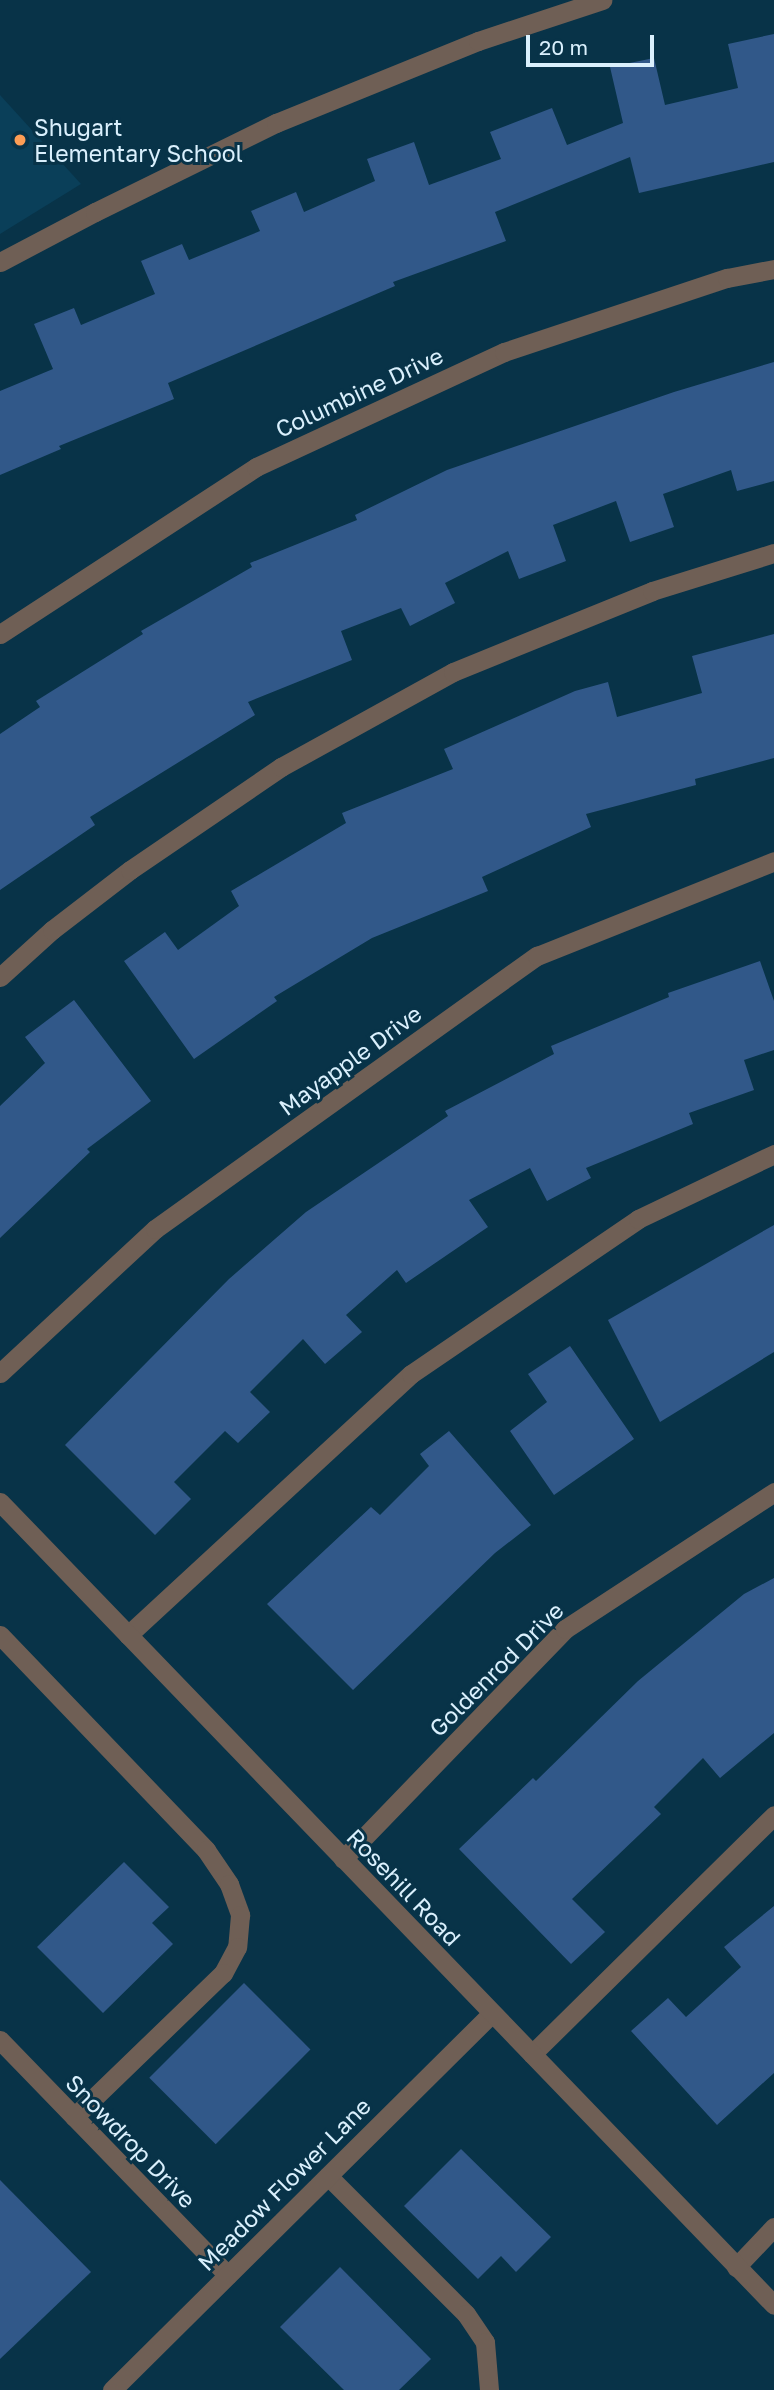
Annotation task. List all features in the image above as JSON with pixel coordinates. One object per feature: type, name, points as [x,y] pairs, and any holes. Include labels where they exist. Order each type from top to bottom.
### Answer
[{"type":"street","points":[[0,262],[276,122],[478,41],[602,0]]},
{"type":"street","name":"Columbine Drive","points":[[0,634],[269,461],[504,352],[727,278],[774,270]]},
{"type":"street","points":[[0,977],[52,930],[162,848],[281,767],[453,672],[652,591],[774,553]]},
{"type":"street","name":"Mayapple Drive","points":[[0,1373],[155,1229],[537,956],[774,861]]},
{"type":"street","points":[[128,1635],[411,1374],[638,1219],[774,1154]]},
{"type":"street","name":"Goldenrod Drive","points":[[343,1859],[565,1629],[774,1492]]},
{"type":"street","name":"Rosehill Road","points":[[0,1502],[774,2305]]},
{"type":"street","points":[[0,1635],[206,1850],[229,1884],[240,1915],[237,1947],[223,1973],[74,2117]]},
{"type":"street","points":[[532,2054],[774,1815]]},
{"type":"street","name":"Meadow Flower Lane","points":[[112,2390],[492,2013]]},
{"type":"street","name":"Snowdrop Drive","points":[[0,2040],[228,2275]]},
{"type":"street","points":[[328,2176],[466,2314],[485,2342],[489,2390]]},
{"type":"street","points":[[736,2267],[774,2227]]},
{"type":"shaded area","name":"Shugart Elementary School","points":[[0,95],[81,184],[0,234]]},
{"type":"building","points":[[774,34],[774,162],[639,193],[630,157],[495,212],[506,241],[393,282],[395,286],[168,383],[174,399],[59,446],[61,449],[0,475],[0,391],[53,369],[34,324],[74,308],[81,325],[155,294],[141,261],[182,244],[189,260],[260,231],[251,211],[296,192],[304,212],[375,181],[367,159],[414,142],[429,185],[501,159],[490,132],[552,108],[567,145],[623,123],[610,67],[654,58],[665,105],[738,88],[728,44]]},
{"type":"building","points":[[774,362],[774,481],[737,491],[731,470],[663,494],[674,527],[630,542],[616,501],[553,525],[566,561],[519,579],[508,551],[445,583],[455,603],[410,626],[401,608],[341,631],[352,660],[248,702],[255,715],[90,817],[95,825],[0,890],[0,734],[40,707],[36,701],[143,634],[141,631],[252,567],[250,563],[357,520],[355,515],[447,470],[674,392]]},
{"type":"building","points":[[774,634],[774,758],[695,779],[696,785],[586,814],[591,827],[482,877],[488,891],[372,938],[274,997],[277,1001],[194,1059],[124,961],[165,932],[178,950],[239,906],[231,891],[346,823],[342,813],[453,769],[444,749],[575,691],[608,682],[617,717],[702,693],[692,656]]},
{"type":"building","points":[[760,961],[774,1001],[774,1050],[744,1060],[754,1090],[689,1113],[693,1124],[586,1168],[591,1178],[547,1201],[530,1168],[469,1200],[488,1227],[406,1283],[397,1270],[346,1315],[362,1332],[325,1364],[303,1339],[250,1392],[270,1412],[238,1443],[225,1431],[174,1482],[191,1499],[155,1535],[65,1445],[229,1279],[306,1212],[448,1116],[445,1111],[554,1054],[551,1046],[669,997],[668,993]]},
{"type":"building","points":[[74,1000],[151,1101],[87,1149],[90,1152],[0,1238],[0,1106],[45,1063],[25,1037]]},
{"type":"building","points":[[774,1225],[774,1352],[660,1422],[608,1320]]},
{"type":"building","points":[[570,1346],[634,1439],[554,1495],[510,1431],[547,1402],[528,1374]]},
{"type":"building","points":[[449,1431],[531,1525],[495,1553],[353,1690],[267,1604],[371,1507],[380,1515],[429,1466],[420,1454]]},
{"type":"building","points":[[774,1578],[774,1733],[720,1778],[703,1758],[654,1807],[661,1814],[572,1899],[605,1932],[571,1964],[459,1849],[533,1778],[536,1781],[638,1681],[744,1594]]},
{"type":"building","points":[[124,1862],[169,1907],[152,1923],[173,1944],[103,2013],[37,1947]]},
{"type":"building","points":[[774,1906],[774,2073],[717,2125],[631,2031],[668,1998],[686,2017],[741,1967],[724,1947]]},
{"type":"building","points":[[244,1983],[310,2049],[216,2144],[149,2078]]},
{"type":"building","points":[[461,2149],[551,2237],[516,2272],[501,2256],[478,2279],[404,2206]]},
{"type":"building","points":[[0,2180],[91,2272],[0,2359]]},
{"type":"building","points":[[340,2267],[431,2359],[399,2390],[344,2390],[280,2327]]},
{"type":"place","name":"Shugart Elementary School","points":[[20,140]]}]
